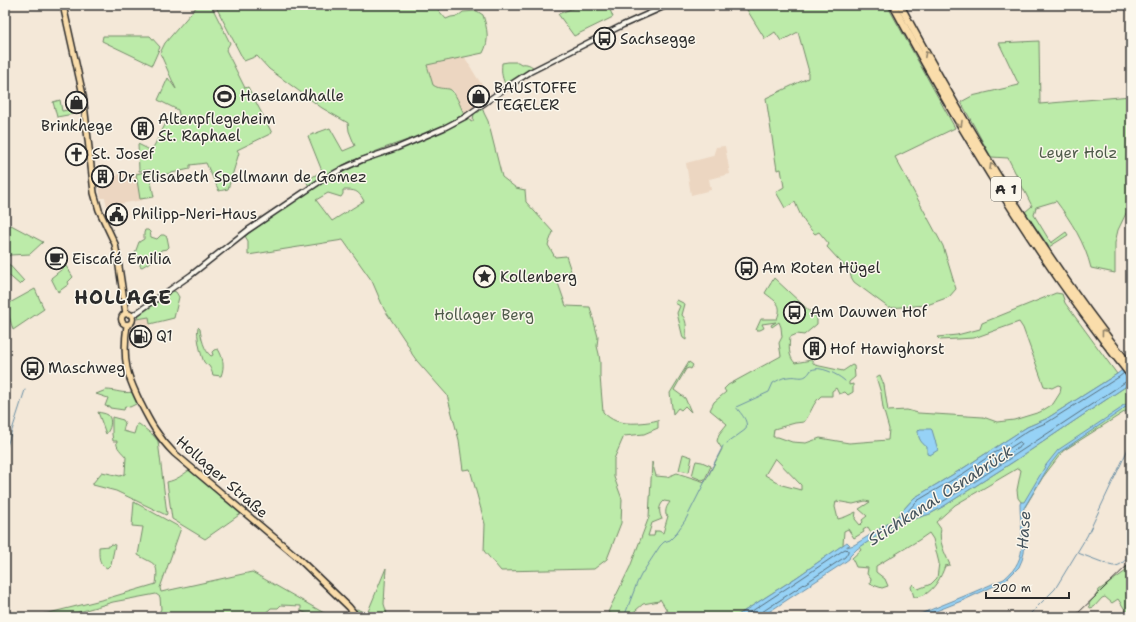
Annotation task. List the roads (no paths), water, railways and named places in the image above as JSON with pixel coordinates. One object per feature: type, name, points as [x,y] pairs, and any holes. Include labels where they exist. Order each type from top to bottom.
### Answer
[{"type":"highway","name":"A 1","points":[[893,5],[917,51],[1017,218],[1072,299],[1127,365]]},
{"type":"highway","name":"A 1","points":[[900,5],[942,82],[1033,231],[1127,365],[1131,376]]},
{"type":"main road","points":[[63,5],[83,95],[94,193],[99,210],[115,244],[126,314],[123,316],[122,320],[127,325],[132,322],[133,319],[132,316],[126,314]]},
{"type":"main road","name":"Hollager Straße","points":[[127,325],[125,354],[128,374],[149,420],[162,440],[174,453],[296,556],[349,607],[357,617]]},
{"type":"street","points":[[132,316],[191,274],[248,230],[322,180],[362,160],[397,148],[444,128],[465,116],[530,72],[624,25],[668,5]]},
{"type":"water","name":"Stichkanal Osnabrück","points":[[1131,363],[1131,383],[1013,462],[930,514],[894,525],[857,549],[849,559],[842,564],[761,617],[735,617],[797,577],[847,542],[850,545],[847,547],[854,545],[894,520],[914,498],[1027,427],[1046,419],[1117,374]]},
{"type":"water","name":"Hase","points":[[1131,402],[1131,405],[1124,408],[1060,452],[1049,466],[1024,508],[1025,540],[1022,560],[1019,567],[1005,581],[964,600],[921,617],[913,617],[1004,579],[1012,571],[1021,554],[1022,535],[1020,504],[1021,502],[1024,502],[1046,465],[1058,450],[1120,409],[1122,406]]},
{"type":"water","points":[[920,429],[932,430],[938,450],[930,455],[927,454],[927,447],[919,438],[918,431]]},
{"type":"waterway","points":[[727,443],[745,430],[746,427],[746,421],[736,407],[769,392],[773,383],[778,380],[786,377],[804,377],[811,370],[819,369],[834,374],[845,381]]},
{"type":"waterway","points":[[5,452],[25,390]]},
{"type":"waterway","points":[[624,617],[641,575],[660,546],[675,535],[686,519],[723,446]]},
{"type":"waterway","points":[[1035,609],[1055,589],[1087,536],[1128,449]]},
{"type":"waterway","points":[[1078,553],[1107,564]]},
{"type":"waterway","points":[[1109,565],[1119,565],[1131,554]]},
{"type":"waterway","points":[[5,607],[11,617]]},
{"type":"waterway","points":[[1027,617],[1033,611]]},
{"type":"railway","points":[[1074,617],[1131,562]]},
{"type":"place","name":"Sachsegge","points":[[604,39]]},
{"type":"place","name":"Haselandhalle","points":[[224,96]]},
{"type":"place","name":"BAUSTOFFE TEGELER","points":[[478,97]]},
{"type":"place","name":"Brinkhege","points":[[77,103]]},
{"type":"place","name":"Altenpflegeheim St. Raphael","points":[[143,128]]},
{"type":"place","name":"St. Josef","points":[[76,154]]},
{"type":"place","name":"Dr. Elisabeth Spellmann de Gomez","points":[[102,177]]},
{"type":"place","name":"Philipp-Neri-Haus","points":[[117,214]]},
{"type":"place","name":"Eiscafé Emilia","points":[[57,259]]},
{"type":"place","name":"Am Roten Hügel","points":[[746,268]]},
{"type":"place","name":"Kollenberg","points":[[485,277]]},
{"type":"place","name":"Am Dauwen Hof","points":[[795,312]]},
{"type":"place","name":"Q1","points":[[140,336]]},
{"type":"place","name":"Hof Hawighorst","points":[[815,349]]},
{"type":"place","name":"Maschweg","points":[[33,368]]},
{"type":"district","name":"HOLLAGE","points":[[123,297]]},
{"type":"park label","name":"Leyer Holz","points":[[1078,153]]},
{"type":"park label","name":"Hollager Berg","points":[[484,315]]}]
